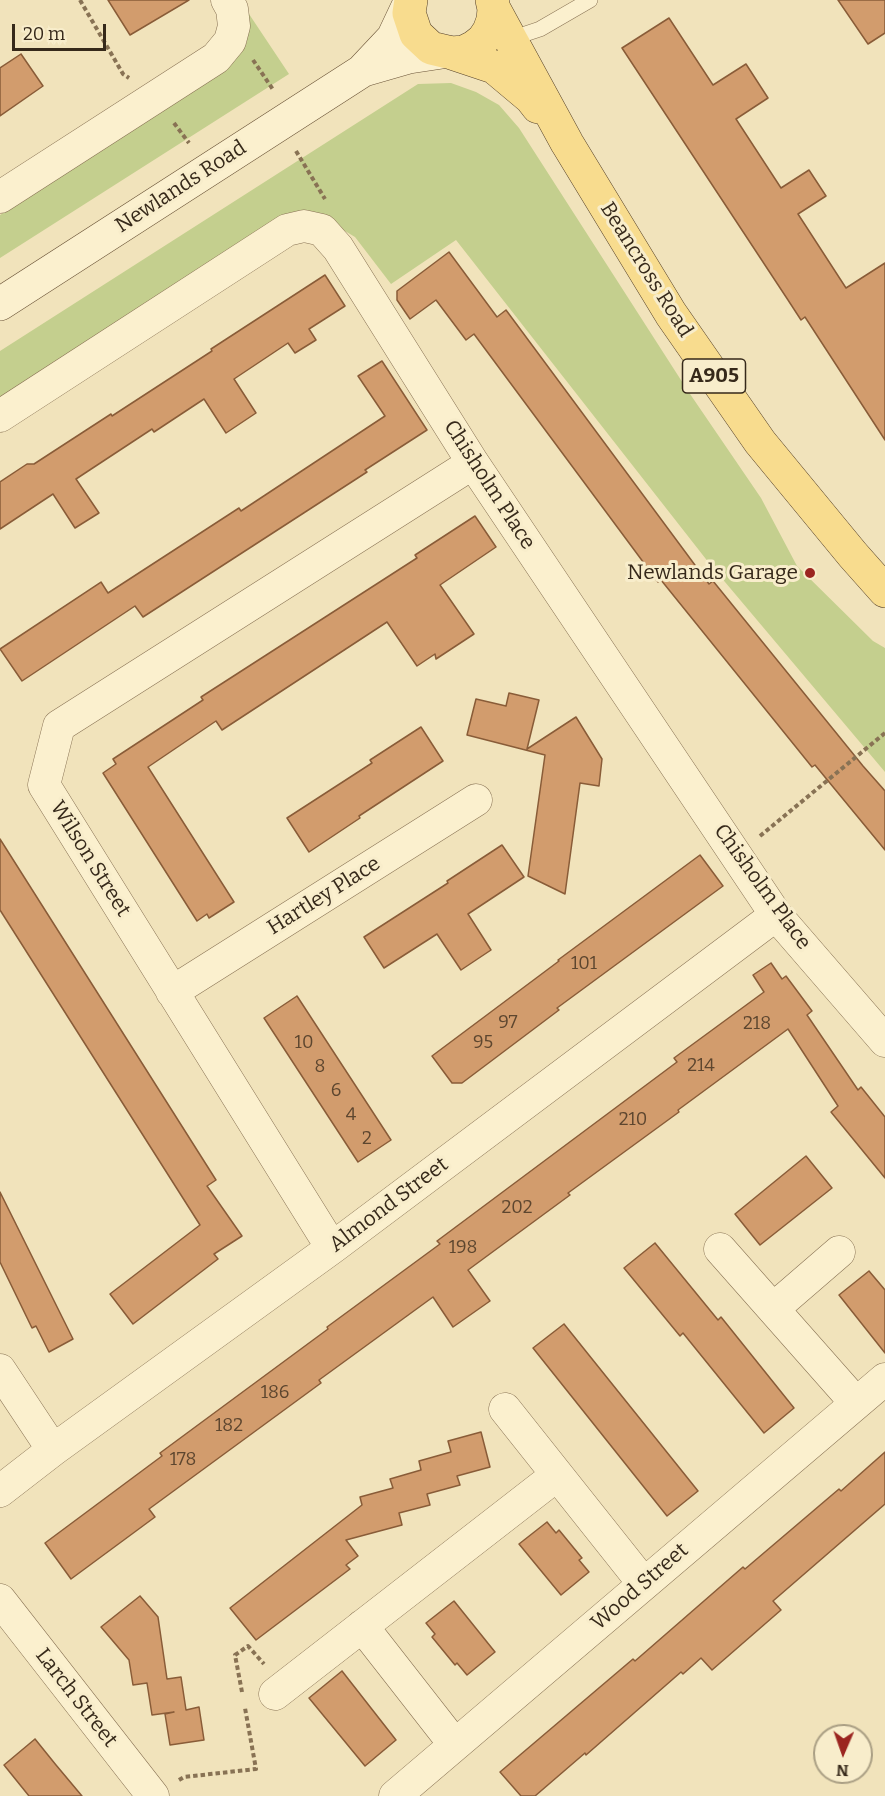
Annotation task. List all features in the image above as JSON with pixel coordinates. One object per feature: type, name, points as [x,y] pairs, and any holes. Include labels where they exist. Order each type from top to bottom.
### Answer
[{"type":"main road","name":"A905","points":[[411,1],[409,13],[416,34],[431,48],[456,51],[483,40],[493,20],[493,5]]},
{"type":"main road","name":"Newlands Road","points":[[0,304],[362,71],[393,38],[411,1]]},
{"type":"main road","name":"Beancross Road","points":[[493,5],[567,143],[671,314],[760,442],[885,591]]},
{"type":"main road","name":"Beancross Road","points":[[456,51],[494,67],[531,98],[567,143]]},
{"type":"main road","name":"Newlands Road","points":[[362,71],[409,57],[456,51]]},
{"type":"street","points":[[0,197],[216,58],[230,41],[234,26],[232,9],[227,0]]},
{"type":"street","name":"Chisholm Place","points":[[0,416],[287,230],[304,226],[322,230],[339,248],[473,463],[776,915],[885,1041]]},
{"type":"street","name":"Wilson Street","points":[[332,1248],[45,785],[59,726],[473,463]]},
{"type":"street","name":"Hartley Place","points":[[172,992],[476,800]]},
{"type":"street","name":"Almond Street","points":[[0,1491],[332,1248],[776,915]]},
{"type":"street","points":[[720,1249],[856,1402]]},
{"type":"street","points":[[773,1309],[839,1252]]},
{"type":"street","points":[[0,1370],[53,1450]]},
{"type":"street","name":"Wood Street","points":[[395,1796],[885,1379]]},
{"type":"street","points":[[505,1409],[644,1584]]},
{"type":"street","points":[[275,1694],[557,1474]]},
{"type":"street","name":"Larch Street","points":[[0,1600],[152,1795]]},
{"type":"street","points":[[363,1626],[454,1745]]},
{"type":"lane","points":[[456,51],[512,39],[540,29],[590,0]]},
{"type":"path","points":[[230,41],[248,52],[286,120],[334,214],[339,248]]},
{"type":"path","points":[[736,856],[885,733]]},
{"type":"path","points":[[152,1795],[184,1777],[256,1769],[236,1655],[248,1646],[272,1673],[275,1694]]},
{"type":"green space","points":[[247,11],[289,74],[0,258],[0,215],[227,67],[247,42]]},
{"type":"green space","points":[[451,83],[476,92],[499,105],[519,128],[688,391],[761,498],[797,566],[873,641],[885,648],[885,772],[709,563],[456,240],[391,284],[355,237],[320,216],[0,398],[0,351],[418,84]]},
{"type":"building","points":[[108,0],[189,0],[130,35]]},
{"type":"building","points":[[838,0],[885,0],[885,33],[868,44]]},
{"type":"building","points":[[669,18],[713,85],[746,64],[768,98],[736,119],[781,188],[809,170],[826,196],[798,214],[846,288],[885,263],[885,440],[805,317],[801,320],[622,48]]},
{"type":"building","points":[[21,54],[43,86],[0,116],[0,68]]},
{"type":"building","points":[[449,252],[497,317],[506,310],[709,584],[713,581],[885,791],[885,850],[815,765],[812,767],[661,580],[658,582],[474,334],[466,340],[436,300],[410,319],[397,300],[397,291]]},
{"type":"building","points":[[325,275],[345,306],[309,329],[316,340],[295,353],[288,343],[234,379],[256,413],[226,433],[204,399],[154,432],[152,429],[76,479],[99,513],[75,528],[53,494],[0,529],[0,482],[27,464],[34,464],[111,414],[112,416]]},
{"type":"building","points":[[382,361],[427,430],[365,470],[367,472],[143,617],[135,606],[22,681],[0,649],[101,582],[108,593],[239,508],[241,511],[385,416],[358,376]]},
{"type":"building","points":[[475,516],[496,547],[440,585],[474,634],[436,659],[435,654],[417,666],[387,622],[222,730],[216,721],[148,767],[234,902],[209,918],[207,914],[197,921],[103,773],[116,764],[113,759],[203,700],[201,697],[417,558],[415,555]]},
{"type":"building","points":[[509,693],[539,700],[527,749],[576,717],[602,759],[599,786],[580,783],[565,894],[528,876],[545,755],[467,735],[476,699],[506,706]]},
{"type":"building","points":[[421,727],[443,761],[309,852],[287,818],[372,763],[370,760]]},
{"type":"building","points":[[0,839],[216,1180],[207,1186],[242,1236],[214,1254],[218,1259],[133,1324],[110,1294],[200,1225],[0,910]]},
{"type":"building","points":[[502,845],[524,877],[468,914],[491,950],[461,970],[437,934],[384,968],[364,937]]},
{"type":"building","points":[[700,855],[723,886],[557,1008],[559,1010],[462,1083],[452,1083],[432,1056]]},
{"type":"building","points":[[771,963],[782,979],[786,976],[812,1011],[807,1015],[858,1090],[861,1087],[885,1117],[885,1178],[831,1112],[838,1106],[788,1029],[468,1270],[490,1301],[453,1327],[433,1297],[319,1380],[321,1383],[149,1509],[155,1517],[71,1579],[45,1543],[162,1456],[160,1453],[440,1244],[437,1241],[677,1062],[674,1058],[764,992],[753,975]]},
{"type":"building","points":[[297,996],[391,1140],[358,1162],[264,1018]]},
{"type":"building","points":[[806,1156],[832,1188],[760,1245],[735,1214]]},
{"type":"building","points":[[0,1192],[73,1339],[49,1352],[36,1326],[32,1328],[0,1262]]},
{"type":"building","points":[[655,1243],[718,1320],[721,1317],[794,1408],[764,1433],[683,1333],[680,1336],[624,1268]]},
{"type":"building","points":[[869,1271],[885,1290],[885,1353],[839,1295]]},
{"type":"building","points":[[564,1324],[698,1491],[667,1516],[533,1348]]},
{"type":"building","points":[[481,1432],[490,1467],[457,1476],[460,1485],[427,1494],[430,1505],[399,1513],[402,1525],[346,1540],[358,1556],[346,1565],[350,1569],[256,1640],[230,1608],[362,1505],[360,1497],[393,1488],[390,1479],[421,1470],[419,1461],[451,1452],[448,1441]]},
{"type":"building","points":[[885,1452],[885,1504],[773,1601],[781,1610],[712,1670],[701,1658],[683,1674],[681,1672],[535,1796],[521,1796],[500,1772],[633,1659],[635,1661],[743,1567],[745,1569]]},
{"type":"building","points":[[547,1522],[556,1533],[559,1530],[582,1558],[579,1560],[589,1572],[561,1595],[519,1544]]},
{"type":"building","points":[[140,1596],[158,1617],[167,1679],[181,1677],[186,1710],[199,1707],[204,1740],[170,1745],[165,1714],[174,1712],[152,1715],[147,1683],[133,1685],[129,1660],[101,1627]]},
{"type":"building","points":[[454,1601],[495,1652],[467,1675],[457,1663],[455,1665],[432,1637],[435,1634],[426,1623]]},
{"type":"building","points":[[342,1671],[396,1740],[365,1766],[309,1698]]},
{"type":"building","points":[[35,1739],[82,1796],[29,1796],[4,1765]]},
{"type":"place","name":"Newlands Garage","points":[[810,573]]}]
